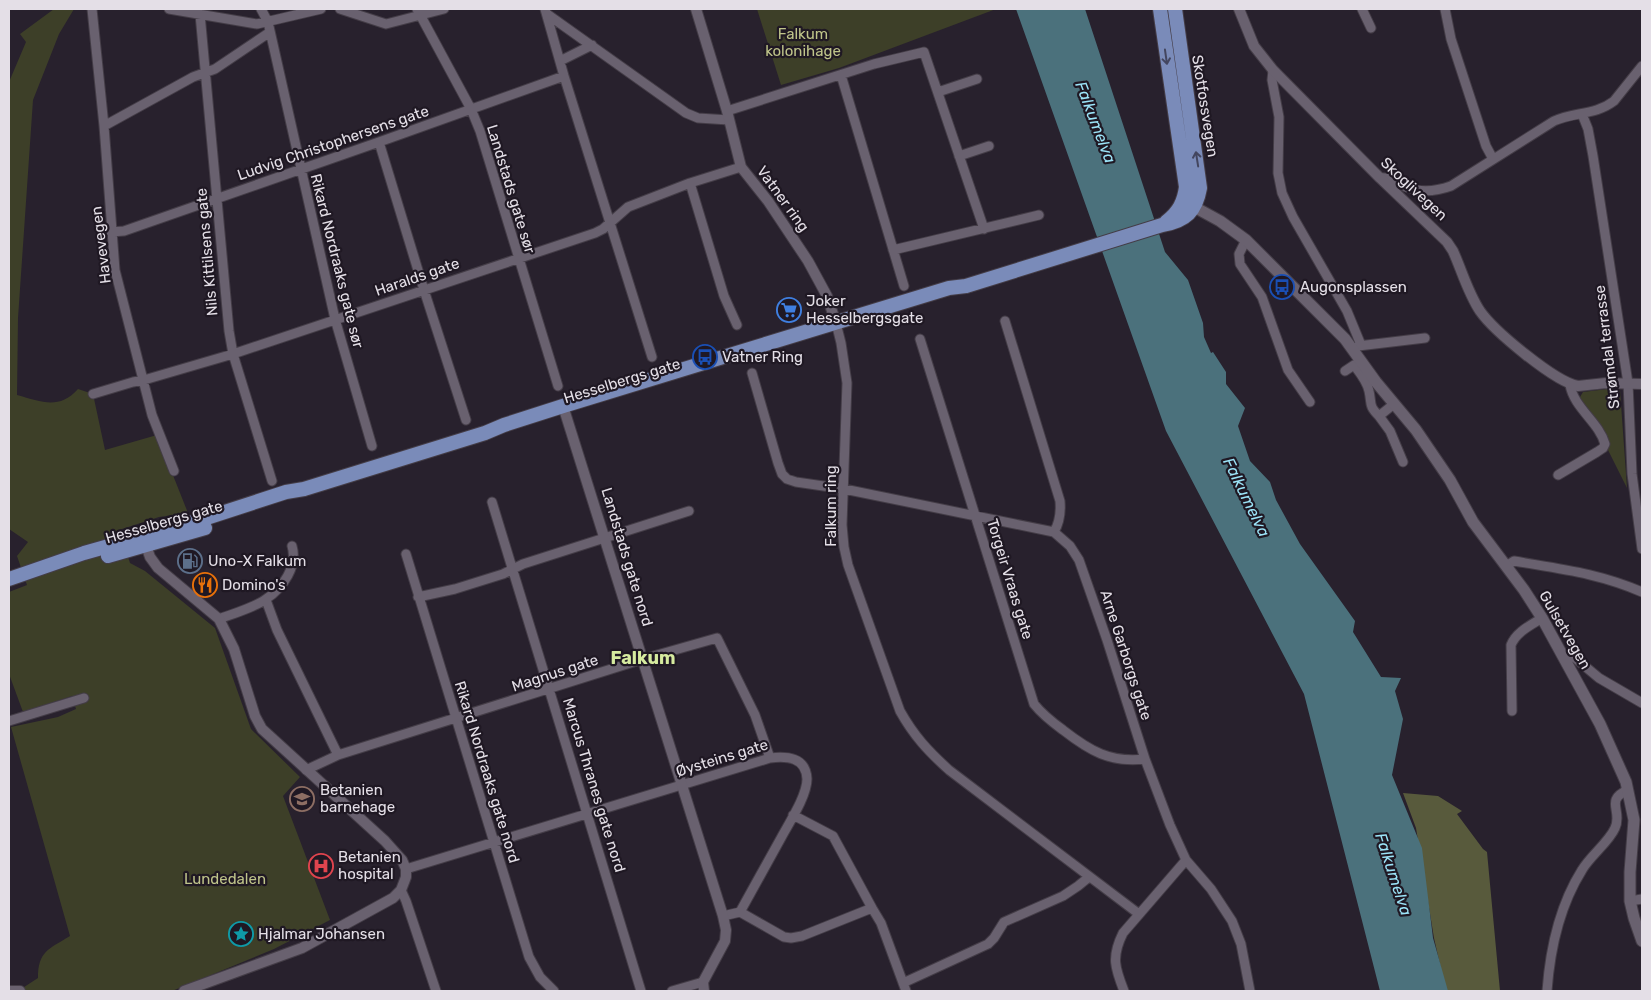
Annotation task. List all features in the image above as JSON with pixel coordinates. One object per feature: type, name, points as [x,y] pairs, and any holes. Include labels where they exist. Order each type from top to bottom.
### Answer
[{"type":"main road","name":"Skotfossvegen","points":[[1160,9],[1189,204],[1198,199],[1200,181],[1175,9]]},
{"type":"main road","name":"Hesselbergs gate","points":[[9,579],[144,541],[219,524],[304,489],[485,433],[504,425],[564,411],[837,328],[949,288],[966,286],[1162,224],[1174,223],[1183,218],[1189,204]]},
{"type":"main road","name":"Gulsetvegen","points":[[1189,204],[1220,221],[1246,240],[1334,327],[1357,347],[1376,382],[1416,430],[1450,480],[1473,522],[1524,590],[1542,618],[1605,733],[1628,790],[1634,820],[1630,901],[1642,941]]},
{"type":"street","name":"Havevegen","points":[[92,9],[104,126],[115,270],[152,415],[174,471]]},
{"type":"street","points":[[169,9],[257,24],[321,9]]},
{"type":"street","name":"Rikard Nordraaks gate sør","points":[[261,9],[268,22],[335,319],[372,446]]},
{"type":"street","points":[[340,9],[386,24],[419,12],[444,9]]},
{"type":"street","name":"Vatner ring","points":[[696,9],[741,167],[768,201],[808,261],[827,296],[837,328]]},
{"type":"street","name":"Skoglivegen","points":[[1239,9],[1254,46],[1273,70],[1380,178],[1447,242],[1474,300],[1488,321],[1521,350],[1556,377],[1570,385]]},
{"type":"street","points":[[1362,9],[1371,28]]},
{"type":"street","points":[[1445,9],[1453,46],[1486,146],[1493,159]]},
{"type":"street","points":[[546,11],[686,113],[698,118],[728,116],[840,75],[874,64],[924,52],[984,229]]},
{"type":"street","points":[[546,11],[564,76],[652,356]]},
{"type":"street","name":"Landstads gate sør","points":[[419,12],[471,109],[480,131],[558,386]]},
{"type":"street","name":"Nils Kittilsens gate","points":[[200,14],[224,290],[232,354],[272,481]]},
{"type":"street","points":[[104,126],[192,77],[215,69],[270,32]]},
{"type":"street","points":[[560,61],[592,45]]},
{"type":"street","points":[[1380,178],[1385,178],[1417,190],[1443,189],[1460,181],[1548,125],[1570,116],[1601,108],[1614,101],[1642,66]]},
{"type":"street","points":[[1273,70],[1272,80],[1279,117],[1277,149],[1278,173],[1282,193],[1293,217],[1347,311],[1357,347],[1425,338]]},
{"type":"street","points":[[840,75],[904,286]]},
{"type":"street","name":"Ludvig Christophersens gate","points":[[111,232],[124,231],[564,76]]},
{"type":"street","points":[[938,92],[977,79]]},
{"type":"street","name":"Strømdal terrasse","points":[[1582,114],[1588,129],[1593,156],[1628,383],[1632,474],[1642,549]]},
{"type":"street","points":[[379,142],[466,420]]},
{"type":"street","points":[[960,159],[989,146]]},
{"type":"street","name":"Haralds gate","points":[[93,394],[232,354],[595,233],[628,207],[690,183],[741,167]]},
{"type":"street","points":[[690,183],[724,296],[737,325]]},
{"type":"street","points":[[893,250],[1039,215]]},
{"type":"street","points":[[1246,240],[1239,254],[1240,264],[1262,297],[1288,370],[1310,402]]},
{"type":"street","points":[[752,373],[782,474],[787,479],[1054,532],[1059,524],[1061,513],[1060,501],[1005,321]]},
{"type":"street","name":"Falkum ring","points":[[837,328],[847,383],[842,525],[844,547],[848,565],[900,711],[929,752],[1139,914]]},
{"type":"street","name":"Torgeir Vraas gate","points":[[920,339],[1034,704],[1043,714],[1093,752],[1114,759],[1129,761],[1145,759]]},
{"type":"street","points":[[1345,371],[1354,365],[1359,372],[1369,391],[1371,408],[1390,431],[1402,462]]},
{"type":"street","points":[[1558,475],[1597,452],[1605,444],[1573,395],[1570,385],[1642,384]]},
{"type":"street","points":[[1379,416],[1394,404]]},
{"type":"street","name":"Landstads gate nord","points":[[564,411],[723,916]]},
{"type":"street","name":"Marcus Thranes gate nord","points":[[492,502],[641,991]]},
{"type":"street","points":[[418,597],[455,589],[503,574],[512,569],[605,537],[689,511]]},
{"type":"street","name":"Arne Garborgs gate","points":[[1054,532],[1070,546],[1079,560],[1145,759],[1170,824],[1186,860],[1211,889],[1232,921],[1240,944],[1250,991]]},
{"type":"street","points":[[144,541],[150,557],[158,568],[219,619],[234,649],[255,716],[262,729],[385,841],[402,860],[406,869],[406,876],[401,890],[393,898],[302,948],[184,991]]},
{"type":"street","points":[[219,619],[266,600],[284,583],[294,559],[292,546]]},
{"type":"street","name":"Rikard Nordraaks gate nord","points":[[406,554],[529,957],[540,977],[554,991]]},
{"type":"street","points":[[1506,566],[1514,561],[1580,571],[1606,578],[1642,592]]},
{"type":"street","points":[[266,600],[277,630],[338,755]]},
{"type":"street","points":[[1512,711],[1511,645],[1515,637],[1523,630],[1542,618]]},
{"type":"street","name":"Magnus gate","points":[[306,770],[338,755],[643,659],[717,638],[755,715],[770,758]]},
{"type":"street","points":[[1565,658],[1575,658],[1599,678],[1642,703]]},
{"type":"street","points":[[9,721],[84,698]]},
{"type":"street","name":"Øysteins gate","points":[[406,869],[770,758],[790,757],[805,770],[807,780],[805,791],[794,815],[740,912]]},
{"type":"street","points":[[1547,991],[1557,931],[1569,895],[1583,868],[1615,828],[1617,817],[1616,798],[1618,794],[1628,790]]},
{"type":"street","points":[[794,815],[833,836],[881,923],[905,987],[988,944],[1004,922],[1063,896],[1089,876]]},
{"type":"street","points":[[1124,991],[1114,958],[1117,945],[1123,933],[1186,860]]},
{"type":"street","points":[[401,890],[436,991]]},
{"type":"street","points":[[1630,901],[1642,899]]},
{"type":"street","points":[[672,991],[704,987],[725,940],[726,930],[723,916],[740,912],[784,937],[791,938],[802,936],[872,908]]},
{"type":"street","points":[[9,990],[20,991]]},
{"type":"green space","name":"Lundedalen","points":[[54,9],[74,9],[59,34],[33,100],[18,318],[17,395],[42,402],[57,402],[71,396],[78,389],[93,394],[105,450],[157,435],[188,513],[159,517],[119,530],[130,563],[145,571],[215,628],[251,729],[300,777],[283,796],[330,920],[274,949],[172,991],[18,991],[38,978],[40,962],[46,952],[70,936],[11,727],[58,717],[76,709],[72,696],[23,712],[9,674],[9,592],[27,585],[17,556],[28,542],[9,529],[9,82],[26,42],[20,34]]},
{"type":"green space","name":"Falkum kolonihage","points":[[757,9],[996,9],[839,68],[781,85]]},
{"type":"green space","points":[[1616,388],[1620,390],[1627,488],[1608,450],[1608,439],[1580,397],[1583,392]]},
{"type":"green space","points":[[1403,793],[1438,796],[1462,811],[1457,814],[1487,852],[1500,991],[1446,991],[1434,938],[1416,828]]},
{"type":"water","name":"Falkumelva","points":[[1016,9],[1085,9],[1165,252],[1188,280],[1203,323],[1204,337],[1211,353],[1213,352],[1226,372],[1226,384],[1245,408],[1238,426],[1250,461],[1270,482],[1276,500],[1300,544],[1355,621],[1353,632],[1381,677],[1401,678],[1395,691],[1403,719],[1392,775],[1422,848],[1433,938],[1448,991],[1380,991],[1304,694],[1166,431]]},
{"type":"place","name":"Augonsplassen","points":[[1282,287]]},
{"type":"place","name":"Joker Hesselbergsgate","points":[[789,310]]},
{"type":"place","name":"Vatner Ring","points":[[705,357]]},
{"type":"place","name":"Uno-X Falkum","points":[[190,561]]},
{"type":"place","name":"Domino's","points":[[205,585]]},
{"type":"place","name":"Betanien barnehage","points":[[302,799]]},
{"type":"place","name":"Betanien hospital","points":[[321,866]]},
{"type":"place","name":"Hjalmar Johansen","points":[[241,934]]},
{"type":"district","name":"Falkum","points":[[643,658]]}]
